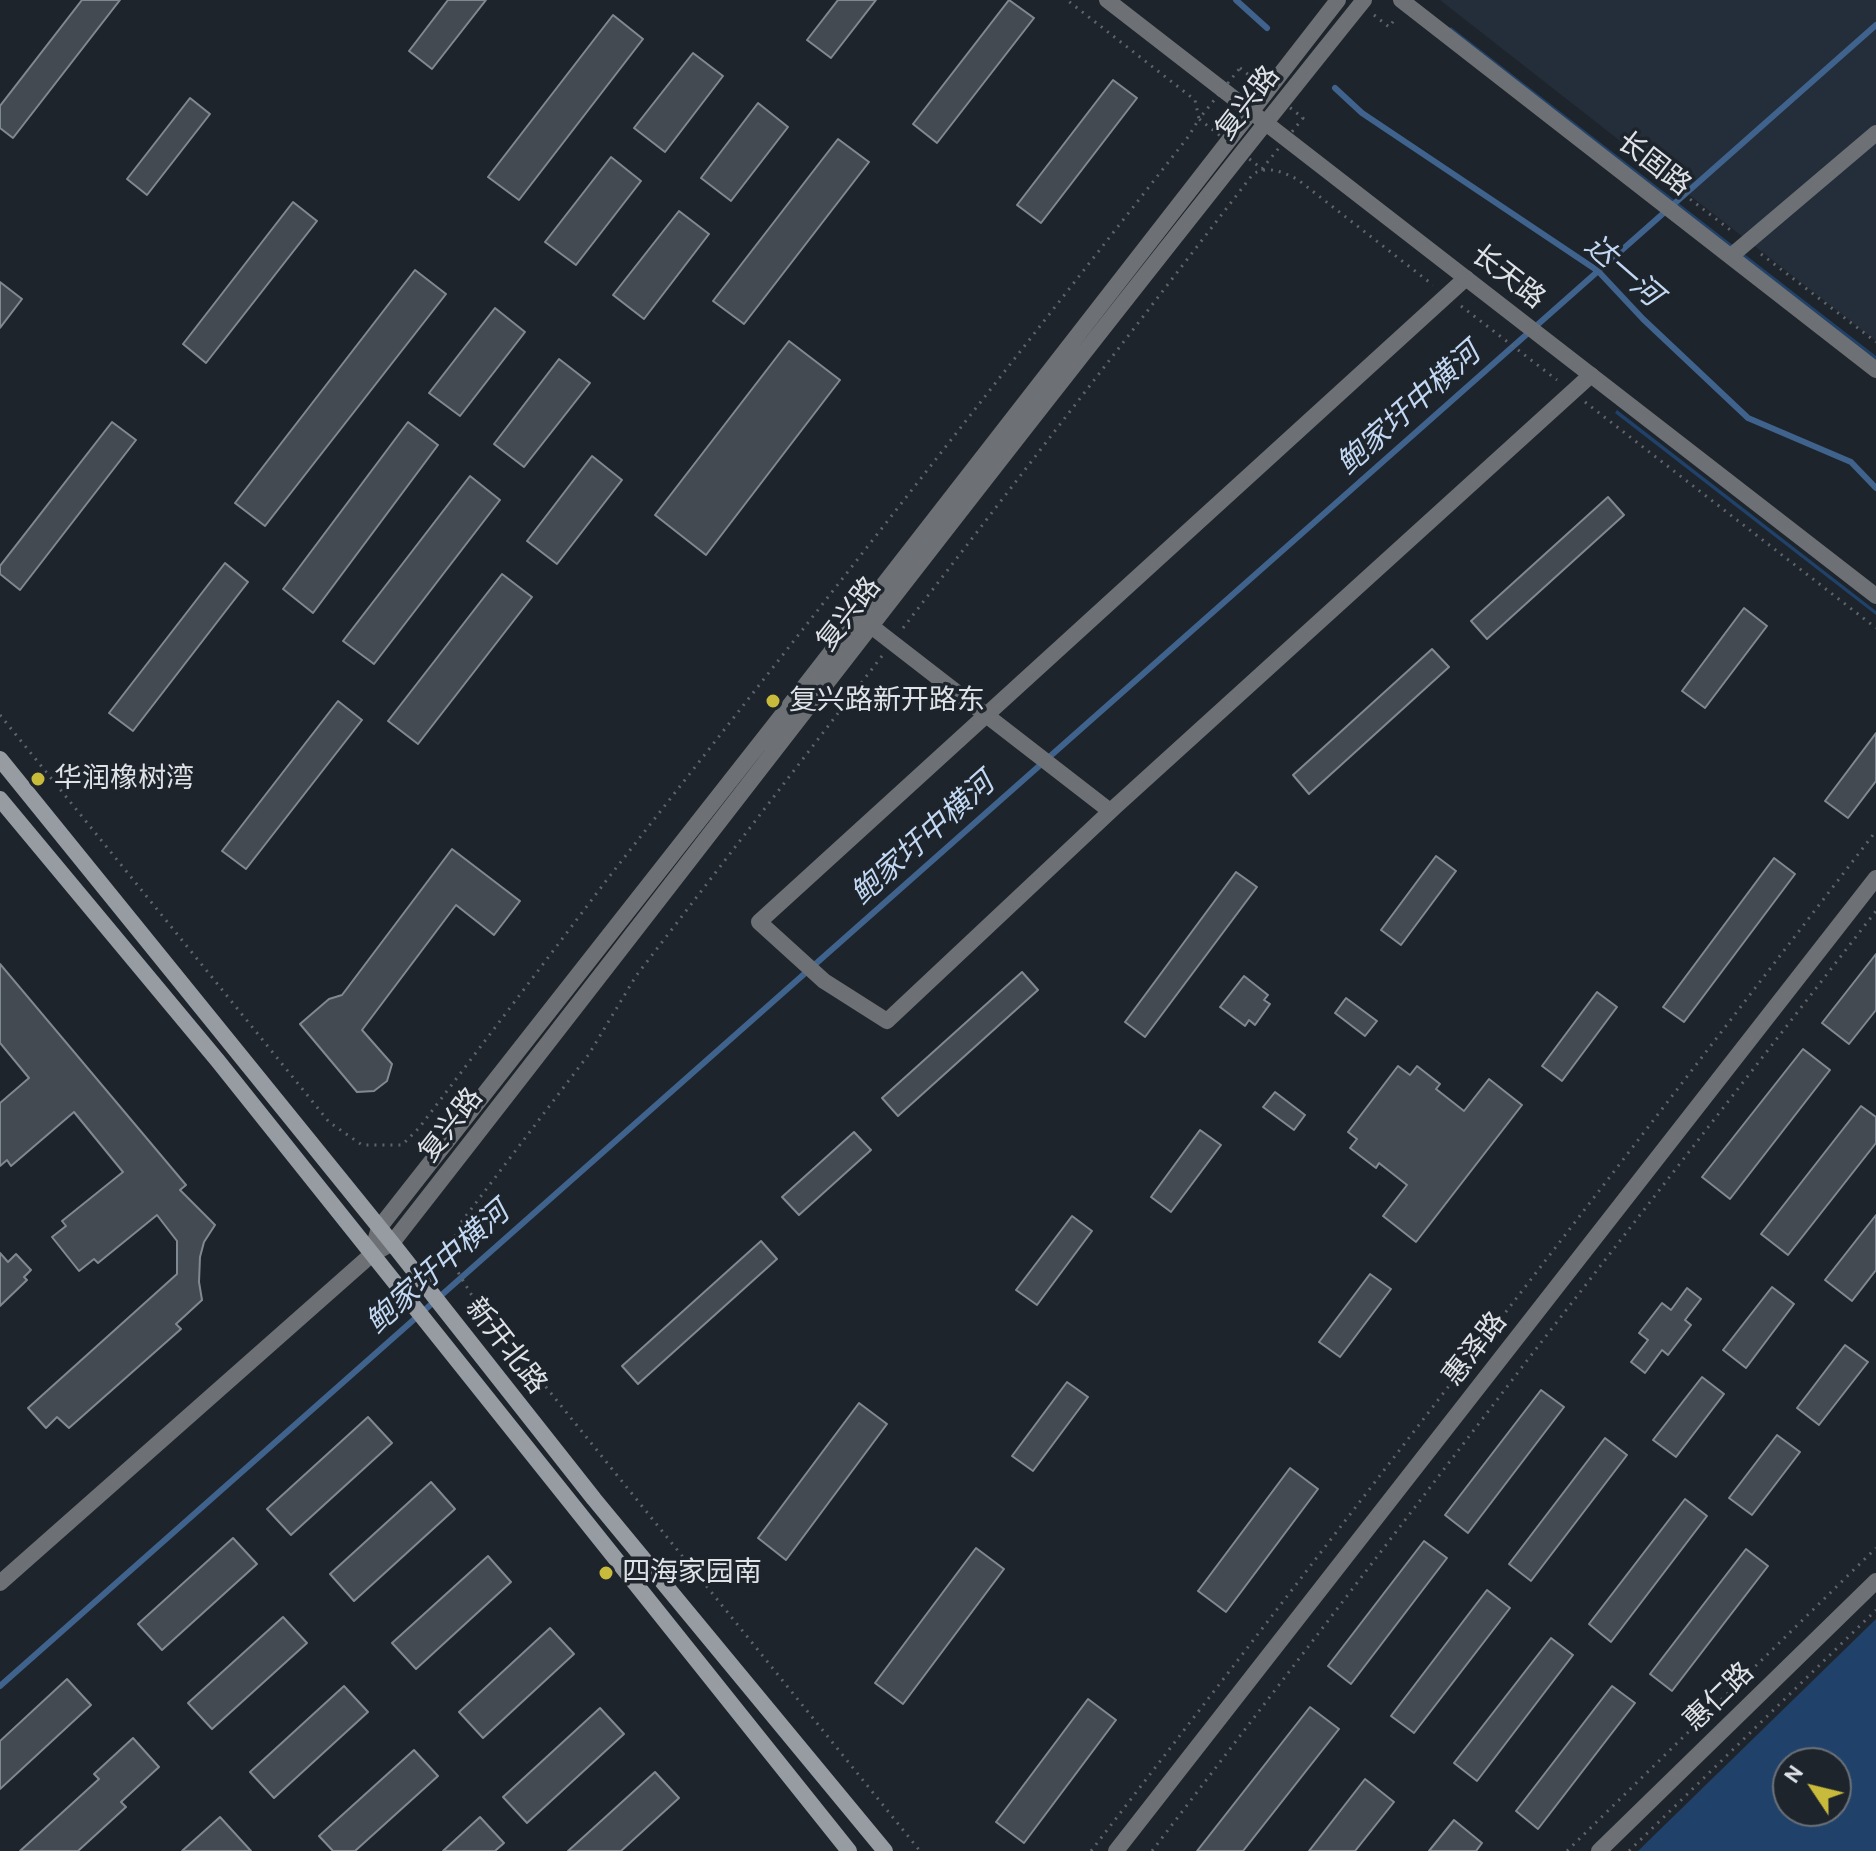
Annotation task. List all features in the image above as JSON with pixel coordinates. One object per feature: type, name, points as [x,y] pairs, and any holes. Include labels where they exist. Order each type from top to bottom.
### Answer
[{"type":"main road","name":"新开北路","points":[[0,759],[392,1243],[594,1499],[885,1851]]},
{"type":"main road","name":"新开北路","points":[[0,799],[218,1061],[849,1851]]},
{"type":"street","name":"长天路","points":[[1107,0],[1876,596]]},
{"type":"street","name":"复兴路","points":[[371,1255],[379,1228],[1338,0]]},
{"type":"street","name":"复兴路","points":[[0,1583],[371,1255],[392,1243],[969,499],[1362,2]]},
{"type":"street","name":"长固路","points":[[1403,2],[1876,370]]},
{"type":"street","points":[[1731,256],[1876,133]]},
{"type":"street","points":[[1466,278],[759,922],[824,981],[887,1021],[1110,811],[1591,375]]},
{"type":"street","points":[[858,615],[1110,811]]},
{"type":"street","name":"惠泽路","points":[[1116,1851],[1876,878]]},
{"type":"street","name":"惠仁路","points":[[1599,1851],[1876,1581]]},
{"type":"path","points":[[0,715],[329,1122],[362,1145],[402,1145],[419,1128],[609,877],[1199,119],[1195,100],[1067,0]]},
{"type":"path","points":[[1362,2],[1389,27],[1403,2]]},
{"type":"path","points":[[901,631],[1253,174],[1262,169],[1281,171],[1297,179],[1876,628]]},
{"type":"path","points":[[1652,170],[1876,342]]},
{"type":"path","points":[[882,656],[636,976],[589,1054],[456,1229],[452,1262],[471,1294],[920,1851]]},
{"type":"path","points":[[1091,1851],[1876,831]]},
{"type":"path","points":[[1152,1851],[1876,911]]},
{"type":"path","points":[[1567,1851],[1876,1548]]},
{"type":"path","points":[[1629,1851],[1876,1610]]},
{"type":"shaded area","points":[[1440,0],[1876,0],[1876,341]]},
{"type":"shaded area","points":[[1451,27],[1876,356],[1876,360],[1449,29]]},
{"type":"shaded area","points":[[1617,410],[1876,611],[1876,615],[1615,413]]},
{"type":"shaded area","points":[[1876,1619],[1876,1851],[1638,1851]]},
{"type":"building","points":[[82,0],[120,0],[13,138],[0,128],[0,106]]},
{"type":"building","points":[[448,0],[486,0],[432,69],[409,51]]},
{"type":"building","points":[[838,0],[876,0],[831,58],[807,40]]},
{"type":"building","points":[[1009,0],[1034,18],[937,143],[913,124]]},
{"type":"building","points":[[613,15],[643,39],[519,200],[488,177]]},
{"type":"building","points":[[693,53],[723,76],[665,152],[634,128]]},
{"type":"building","points":[[1113,80],[1137,98],[1041,223],[1017,205]]},
{"type":"building","points":[[190,98],[210,114],[147,195],[127,179]]},
{"type":"building","points":[[758,103],[788,127],[731,201],[701,178]]},
{"type":"building","points":[[838,139],[869,162],[744,324],[713,301]]},
{"type":"building","points":[[611,157],[641,181],[576,265],[545,242]]},
{"type":"building","points":[[293,202],[317,221],[206,363],[183,344]]},
{"type":"building","points":[[679,211],[709,234],[644,319],[613,295]]},
{"type":"building","points":[[415,270],[446,294],[265,526],[235,503]]},
{"type":"building","points":[[0,282],[22,299],[0,328]]},
{"type":"building","points":[[495,308],[525,332],[460,416],[429,393]]},
{"type":"building","points":[[789,341],[840,380],[706,555],[655,515]]},
{"type":"building","points":[[559,359],[590,383],[524,467],[494,444]]},
{"type":"building","points":[[112,422],[136,440],[20,590],[0,574],[0,566]]},
{"type":"building","points":[[408,422],[438,445],[313,613],[283,589]]},
{"type":"building","points":[[592,456],[622,480],[557,564],[527,541]]},
{"type":"building","points":[[470,476],[500,500],[374,664],[343,641]]},
{"type":"building","points":[[1608,497],[1624,515],[1487,639],[1471,621]]},
{"type":"building","points":[[225,563],[248,582],[133,731],[109,713]]},
{"type":"building","points":[[502,574],[532,597],[418,744],[388,721]]},
{"type":"building","points":[[1744,608],[1767,626],[1705,708],[1682,691]]},
{"type":"building","points":[[1432,649],[1449,667],[1309,794],[1293,775]]},
{"type":"building","points":[[338,701],[362,720],[246,869],[222,851]]},
{"type":"building","points":[[1876,733],[1876,781],[1848,818],[1825,801]]},
{"type":"building","points":[[452,849],[520,901],[494,935],[456,905],[362,1030],[392,1064],[387,1081],[374,1091],[357,1092],[300,1024],[329,999],[342,995]]},
{"type":"building","points":[[1436,856],[1456,871],[1401,945],[1381,930]]},
{"type":"building","points":[[1774,858],[1795,874],[1684,1022],[1663,1007]]},
{"type":"building","points":[[1236,872],[1257,887],[1145,1037],[1125,1022]]},
{"type":"building","points":[[1876,954],[1876,1010],[1849,1044],[1822,1023]]},
{"type":"building","points":[[0,964],[186,1185],[180,1190],[215,1225],[204,1242],[200,1257],[202,1300],[176,1324],[181,1329],[69,1428],[57,1417],[46,1428],[28,1408],[177,1274],[177,1241],[157,1215],[98,1263],[94,1259],[79,1271],[52,1237],[66,1226],[62,1221],[123,1172],[74,1112],[11,1166],[7,1160],[0,1166],[0,1103],[29,1078],[0,1043]]},
{"type":"building","points":[[1022,972],[1038,990],[898,1116],[882,1098]]},
{"type":"building","points":[[1244,976],[1268,995],[1264,1000],[1270,1004],[1255,1025],[1249,1020],[1245,1026],[1220,1007]]},
{"type":"building","points":[[1597,992],[1617,1007],[1562,1081],[1542,1066]]},
{"type":"building","points":[[1346,998],[1377,1021],[1365,1036],[1335,1013]]},
{"type":"building","points":[[1803,1049],[1830,1070],[1730,1199],[1702,1177]]},
{"type":"building","points":[[1398,1066],[1410,1075],[1417,1066],[1440,1084],[1436,1089],[1464,1111],[1489,1079],[1522,1105],[1416,1242],[1383,1216],[1407,1185],[1379,1163],[1376,1168],[1350,1148],[1357,1139],[1348,1132]]},
{"type":"building","points":[[1275,1092],[1305,1115],[1294,1130],[1263,1107]]},
{"type":"building","points":[[1861,1106],[1876,1117],[1876,1143],[1788,1255],[1761,1234]]},
{"type":"building","points":[[1200,1130],[1221,1145],[1171,1212],[1151,1197]]},
{"type":"building","points":[[854,1132],[871,1150],[799,1215],[782,1197]]},
{"type":"building","points":[[1876,1215],[1876,1270],[1852,1301],[1825,1280]]},
{"type":"building","points":[[1072,1216],[1092,1231],[1037,1305],[1016,1290]]},
{"type":"building","points":[[761,1241],[777,1259],[638,1384],[622,1366]]},
{"type":"building","points":[[0,1253],[8,1262],[16,1254],[31,1270],[24,1277],[27,1280],[0,1306]]},
{"type":"building","points":[[1370,1274],[1391,1289],[1340,1357],[1319,1342]]},
{"type":"building","points":[[1772,1287],[1794,1304],[1746,1368],[1723,1350]]},
{"type":"building","points":[[1687,1288],[1701,1299],[1685,1320],[1691,1325],[1668,1355],[1662,1350],[1645,1373],[1631,1362],[1648,1340],[1639,1333],[1662,1303],[1671,1310]]},
{"type":"building","points":[[1845,1345],[1868,1362],[1819,1425],[1797,1408]]},
{"type":"building","points":[[1702,1377],[1724,1394],[1676,1457],[1653,1440]]},
{"type":"building","points":[[1067,1382],[1088,1397],[1033,1471],[1012,1456]]},
{"type":"building","points":[[1541,1390],[1564,1407],[1468,1533],[1445,1515]]},
{"type":"building","points":[[859,1403],[887,1424],[786,1560],[758,1538]]},
{"type":"building","points":[[368,1417],[392,1443],[291,1535],[267,1509]]},
{"type":"building","points":[[1777,1435],[1800,1452],[1752,1515],[1729,1498]]},
{"type":"building","points":[[1605,1438],[1627,1455],[1531,1581],[1509,1564]]},
{"type":"building","points":[[1290,1468],[1318,1489],[1226,1612],[1198,1591]]},
{"type":"building","points":[[431,1482],[455,1509],[354,1601],[330,1574]]},
{"type":"building","points":[[1685,1499],[1707,1516],[1611,1642],[1589,1624]]},
{"type":"building","points":[[233,1538],[257,1564],[162,1650],[138,1624]]},
{"type":"building","points":[[1424,1541],[1447,1558],[1351,1684],[1328,1666]]},
{"type":"building","points":[[976,1548],[1004,1569],[903,1704],[875,1683]]},
{"type":"building","points":[[1746,1549],[1768,1566],[1672,1691],[1650,1674]]},
{"type":"building","points":[[488,1556],[511,1582],[416,1669],[392,1643]]},
{"type":"building","points":[[1487,1590],[1510,1608],[1414,1733],[1391,1716]]},
{"type":"building","points":[[283,1617],[307,1643],[212,1729],[188,1703]]},
{"type":"building","points":[[550,1628],[574,1654],[483,1738],[459,1712]]},
{"type":"building","points":[[1551,1638],[1573,1655],[1477,1781],[1454,1763]]},
{"type":"building","points":[[67,1679],[91,1705],[0,1789],[0,1741]]},
{"type":"building","points":[[344,1686],[368,1712],[274,1798],[250,1772]]},
{"type":"building","points":[[1612,1686],[1635,1703],[1538,1829],[1516,1811]]},
{"type":"building","points":[[1088,1699],[1116,1720],[1024,1843],[996,1822]]},
{"type":"building","points":[[1310,1707],[1339,1729],[1243,1851],[1197,1851]]},
{"type":"building","points":[[600,1708],[624,1734],[527,1823],[503,1797]]},
{"type":"building","points":[[133,1738],[159,1767],[121,1802],[126,1807],[78,1851],[20,1851],[99,1779],[94,1774]]},
{"type":"building","points":[[414,1750],[438,1776],[355,1851],[333,1851],[319,1836]]},
{"type":"building","points":[[655,1772],[679,1798],[621,1851],[568,1851]]},
{"type":"building","points":[[1365,1779],[1394,1802],[1355,1851],[1309,1851]]},
{"type":"building","points":[[220,1817],[251,1851],[182,1851]]},
{"type":"building","points":[[480,1817],[504,1843],[495,1851],[443,1851]]},
{"type":"building","points":[[1454,1820],[1482,1843],[1476,1851],[1429,1851]]},
{"type":"waterway","name":"达一河","points":[[1236,0],[1267,28]]},
{"type":"waterway","name":"鲍家圩中横河","points":[[0,1686],[1876,25]]},
{"type":"waterway","name":"达一河","points":[[1335,88],[1362,113],[1598,271],[1643,319],[1748,418],[1851,462],[1876,488]]},
{"type":"place","name":"复兴路新开路东","points":[[773,701]]},
{"type":"place","name":"华润橡树湾","points":[[38,779]]},
{"type":"place","name":"四海家园南","points":[[606,1573]]}]
